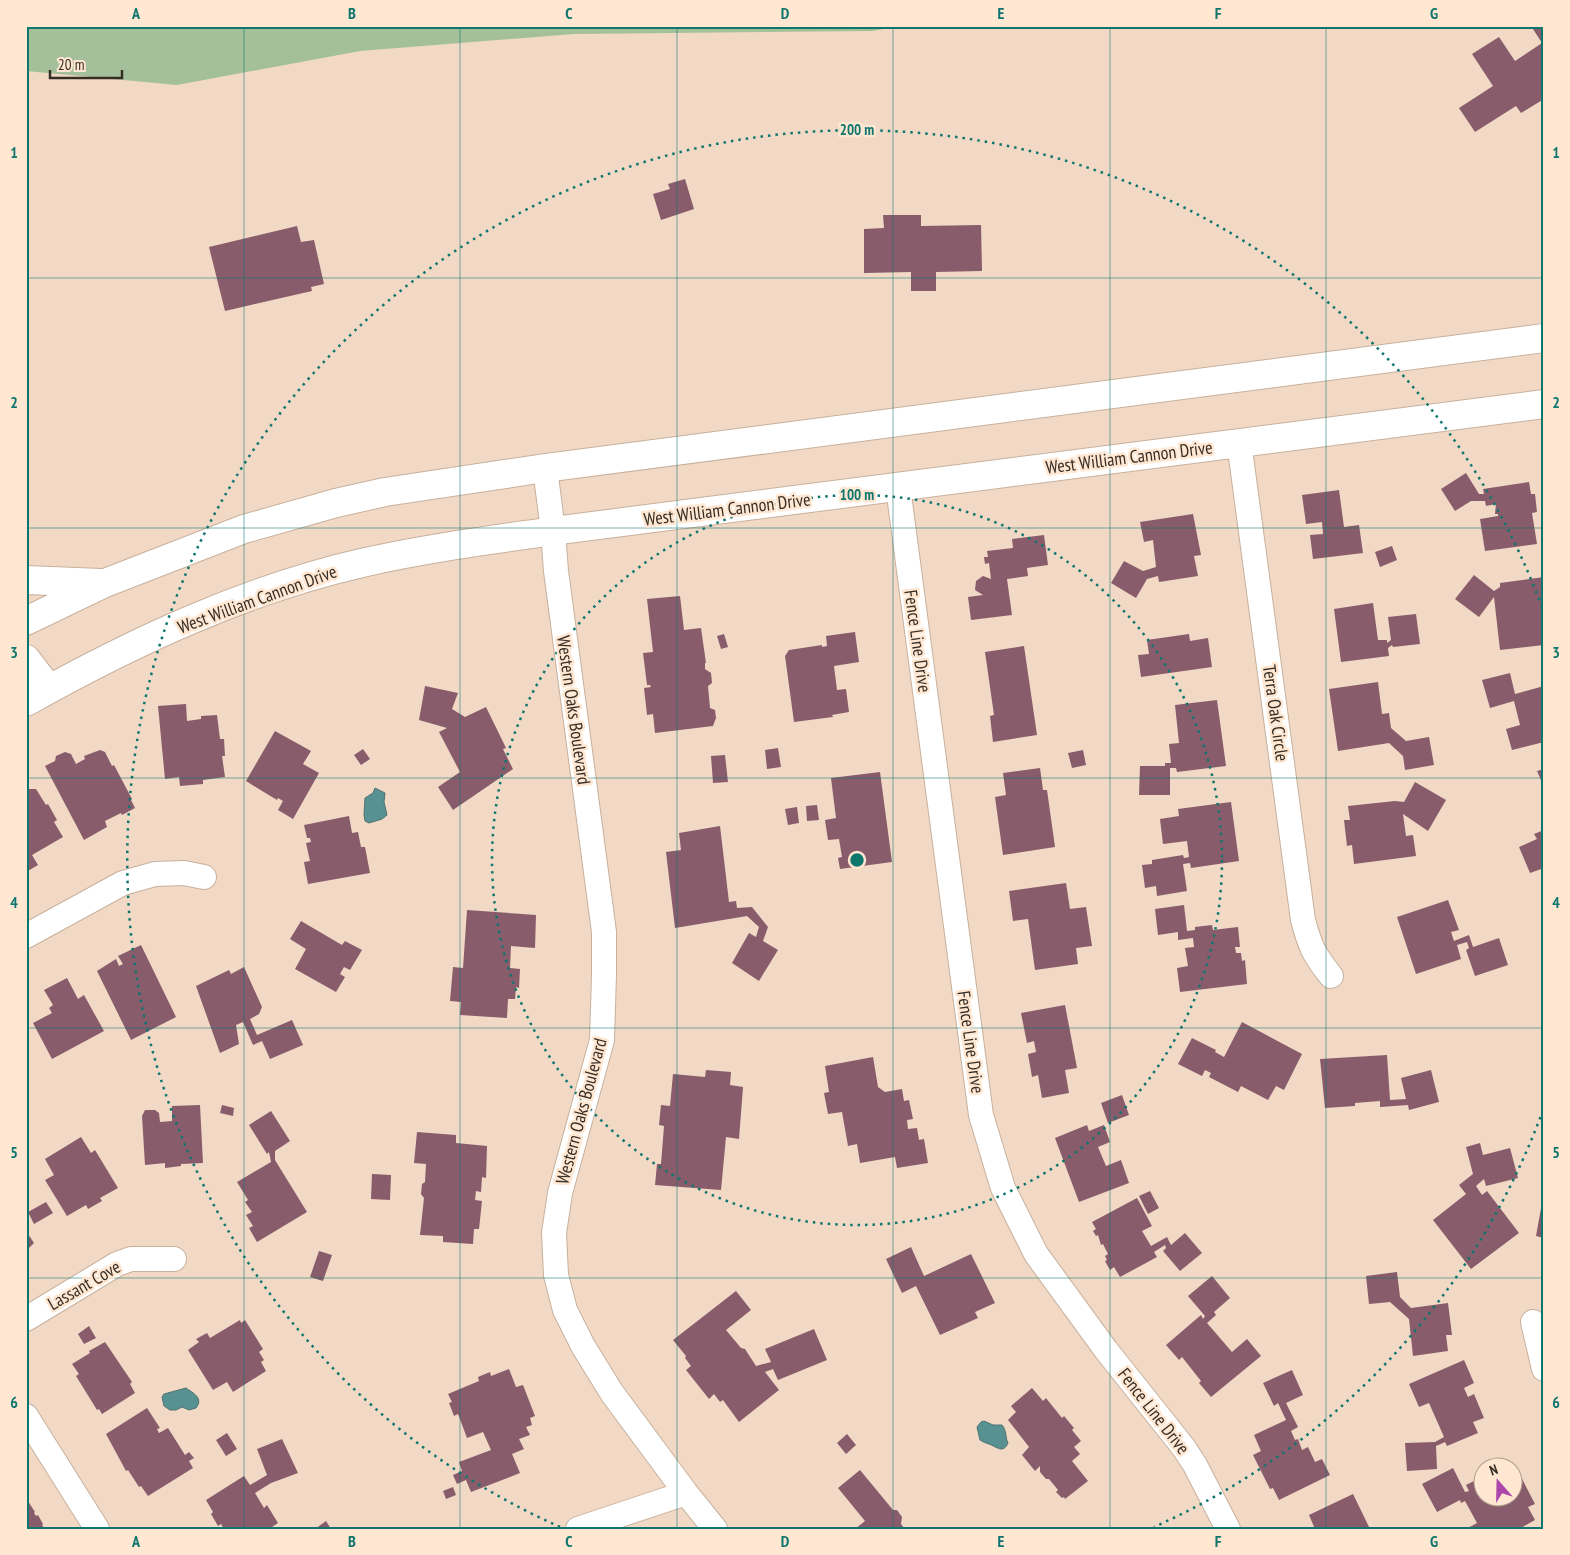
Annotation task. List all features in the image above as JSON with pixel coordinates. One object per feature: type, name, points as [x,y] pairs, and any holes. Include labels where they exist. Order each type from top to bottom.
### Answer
[{"type":"main road","points":[[26,621],[106,583],[244,529],[336,503],[385,492],[545,468],[1544,338]]},
{"type":"main road","name":"West William Cannon Drive","points":[[37,696],[133,645],[211,612],[290,583],[365,562],[445,546],[1544,404]]},
{"type":"main road","points":[[26,580],[106,583]]},
{"type":"main road","points":[[26,659],[37,696]]},
{"type":"street","name":"Terra Oak Circle","points":[[1239,442],[1303,920],[1309,943],[1316,958],[1331,976]]},
{"type":"street","name":"Western Oaks Boulevard","points":[[545,468],[556,571],[604,932],[602,1040],[560,1193],[554,1233],[556,1275],[566,1310],[583,1346],[612,1393],[715,1529]]},
{"type":"street","name":"Fence Line Drive","points":[[898,487],[981,1114],[1003,1188],[1036,1254],[1106,1350],[1184,1448],[1195,1465],[1228,1529]]},
{"type":"street","points":[[26,936],[123,883],[155,874],[184,873],[204,877]]},
{"type":"street","name":"Lassant Cove","points":[[26,1319],[117,1264],[131,1258],[174,1259]]},
{"type":"street","points":[[1533,1322],[1544,1369]]},
{"type":"street","points":[[26,1416],[97,1529]]},
{"type":"street","points":[[578,1529],[686,1493]]},
{"type":"green space","points":[[26,26],[898,26],[873,31],[574,34],[360,51],[177,85],[26,71]]},
{"type":"water","points":[[375,788],[385,793],[384,802],[387,815],[382,819],[369,823],[365,821],[364,815],[365,798],[373,793]]},
{"type":"water","points":[[186,1388],[199,1401],[196,1408],[189,1410],[182,1407],[170,1410],[164,1406],[162,1397],[164,1394]]},
{"type":"water","points":[[984,1421],[993,1425],[1002,1425],[1008,1443],[1004,1448],[1000,1449],[980,1440],[977,1427]]},
{"type":"building","points":[[1531,26],[1544,26],[1544,99],[1521,113],[1516,106],[1475,132],[1459,108],[1493,86],[1472,54],[1499,37],[1515,61],[1542,43]]},
{"type":"building","points":[[685,179],[694,209],[661,220],[653,194],[670,189],[668,184]]},
{"type":"building","points":[[883,215],[921,215],[921,226],[981,225],[982,271],[936,272],[936,291],[911,291],[911,272],[864,273],[864,229],[884,228]]},
{"type":"building","points":[[297,226],[301,242],[314,240],[324,284],[311,287],[312,291],[225,311],[209,247]]},
{"type":"building","points":[[1466,473],[1479,494],[1484,494],[1483,489],[1529,482],[1531,494],[1535,494],[1537,512],[1532,513],[1537,544],[1485,551],[1480,519],[1498,516],[1498,514],[1495,514],[1496,504],[1486,506],[1485,501],[1471,501],[1455,511],[1441,489]]},
{"type":"building","points":[[1339,490],[1344,527],[1359,525],[1363,553],[1313,559],[1310,535],[1323,534],[1322,522],[1306,524],[1302,495]]},
{"type":"building","points":[[1193,514],[1201,555],[1194,556],[1198,576],[1159,582],[1158,576],[1147,579],[1136,598],[1111,583],[1124,561],[1143,571],[1156,567],[1153,540],[1144,542],[1140,522]]},
{"type":"building","points":[[1044,535],[1048,565],[1027,568],[1028,576],[1007,579],[1012,615],[971,620],[968,597],[983,595],[975,590],[976,581],[983,576],[991,579],[989,563],[985,564],[984,557],[988,557],[987,551],[1013,548],[1012,539]]},
{"type":"building","points":[[1392,546],[1397,560],[1380,567],[1375,552]]},
{"type":"building","points":[[1474,575],[1494,591],[1500,587],[1500,583],[1544,577],[1544,645],[1500,650],[1494,597],[1479,617],[1455,599]]},
{"type":"building","points":[[680,596],[684,630],[701,628],[706,663],[705,669],[711,673],[712,683],[708,686],[710,708],[715,710],[716,718],[713,726],[655,733],[653,714],[647,715],[644,688],[651,687],[647,685],[643,653],[653,652],[647,599]]},
{"type":"building","points":[[1373,603],[1378,640],[1387,640],[1387,643],[1391,640],[1388,617],[1416,614],[1420,644],[1393,647],[1392,645],[1388,648],[1389,656],[1341,662],[1334,609]]},
{"type":"building","points":[[855,632],[859,662],[834,666],[837,690],[846,689],[849,712],[832,715],[833,717],[794,722],[785,656],[789,650],[822,645],[822,647],[827,646],[826,636]]},
{"type":"building","points":[[724,634],[728,647],[721,649],[717,636]]},
{"type":"building","points":[[1189,634],[1190,641],[1208,638],[1212,667],[1141,677],[1138,655],[1149,654],[1147,640]]},
{"type":"building","points":[[1024,646],[1037,735],[993,742],[990,716],[994,715],[985,652]]},
{"type":"building","points":[[1510,673],[1515,694],[1544,686],[1544,742],[1512,750],[1506,729],[1520,725],[1514,701],[1490,708],[1482,680]]},
{"type":"building","points":[[1378,682],[1382,714],[1389,713],[1391,728],[1406,741],[1429,737],[1434,765],[1405,770],[1403,756],[1389,743],[1338,751],[1329,689]]},
{"type":"building","points":[[425,686],[458,693],[452,709],[465,717],[486,707],[506,748],[503,749],[513,769],[453,810],[438,787],[460,772],[439,732],[447,728],[419,720]]},
{"type":"building","points":[[1217,700],[1226,766],[1177,772],[1176,768],[1170,768],[1170,795],[1139,795],[1140,766],[1165,766],[1165,763],[1171,763],[1169,744],[1179,743],[1175,705]]},
{"type":"building","points":[[186,704],[187,721],[201,719],[201,716],[217,715],[220,739],[224,739],[225,756],[222,756],[225,777],[203,780],[203,784],[180,786],[179,777],[165,779],[158,706]]},
{"type":"building","points":[[275,731],[311,751],[303,764],[319,773],[293,819],[278,810],[283,801],[278,798],[277,800],[246,781]]},
{"type":"building","points":[[778,748],[781,767],[767,769],[765,750]]},
{"type":"building","points":[[363,749],[370,759],[361,765],[354,755]]},
{"type":"building","points":[[100,750],[105,752],[112,766],[114,765],[135,808],[105,821],[107,827],[84,840],[45,766],[55,761],[56,756],[65,752],[71,754],[76,764],[85,759],[84,756]]},
{"type":"building","points":[[1083,750],[1086,765],[1072,768],[1068,753]]},
{"type":"building","points":[[725,755],[728,782],[713,783],[711,756]]},
{"type":"building","points":[[1040,768],[1043,790],[1047,790],[1055,847],[1003,855],[995,797],[1006,795],[1003,773]]},
{"type":"building","points":[[1544,769],[1544,787],[1537,771]]},
{"type":"building","points":[[880,772],[892,862],[840,869],[838,858],[842,857],[839,839],[828,840],[825,820],[836,818],[831,778]]},
{"type":"building","points":[[1415,782],[1446,800],[1428,831],[1403,814],[1406,836],[1413,835],[1416,856],[1354,864],[1352,845],[1347,846],[1344,820],[1350,820],[1348,806],[1395,801],[1404,802]]},
{"type":"building","points":[[36,789],[46,805],[48,804],[57,820],[54,822],[63,837],[32,855],[38,865],[26,872],[26,790]]},
{"type":"building","points":[[1231,802],[1239,861],[1191,868],[1190,863],[1183,864],[1187,891],[1157,896],[1156,886],[1145,888],[1142,865],[1152,864],[1152,860],[1183,855],[1184,858],[1189,857],[1187,841],[1163,844],[1160,819],[1179,816],[1178,809]]},
{"type":"building","points":[[817,805],[819,820],[807,821],[806,806]]},
{"type":"building","points":[[797,807],[799,823],[788,825],[785,809]]},
{"type":"building","points":[[349,816],[352,833],[358,832],[361,847],[365,847],[370,873],[308,884],[304,862],[310,861],[306,843],[311,842],[310,838],[307,838],[304,825]]},
{"type":"building","points":[[720,826],[729,902],[736,901],[737,908],[752,907],[768,927],[763,941],[778,950],[759,981],[732,963],[749,933],[756,937],[759,927],[747,916],[675,928],[666,852],[681,850],[679,833]]},
{"type":"building","points":[[1544,830],[1544,868],[1530,873],[1519,847],[1537,839],[1534,834]]},
{"type":"building","points":[[1066,883],[1070,909],[1086,907],[1092,946],[1076,948],[1078,964],[1035,970],[1028,919],[1013,921],[1009,891]]},
{"type":"building","points":[[1448,900],[1459,930],[1451,932],[1454,941],[1469,935],[1473,947],[1499,938],[1508,965],[1475,976],[1466,950],[1469,948],[1467,942],[1457,945],[1461,959],[1416,974],[1397,917]]},
{"type":"building","points":[[1184,905],[1187,931],[1195,930],[1195,927],[1212,925],[1213,930],[1238,927],[1240,947],[1235,947],[1236,953],[1241,953],[1242,961],[1245,960],[1247,984],[1180,992],[1177,968],[1188,966],[1185,948],[1194,947],[1193,938],[1178,940],[1178,932],[1158,935],[1155,909]]},
{"type":"building","points":[[467,910],[536,915],[535,948],[511,946],[510,968],[520,969],[519,988],[516,987],[515,999],[508,999],[507,1018],[460,1015],[461,1002],[450,1001],[453,967],[463,968]]},
{"type":"building","points":[[301,921],[342,945],[345,941],[362,950],[350,970],[344,967],[340,974],[345,977],[336,992],[295,969],[306,949],[290,939]]},
{"type":"building","points":[[141,945],[176,1017],[131,1040],[97,971],[116,959],[119,966],[123,964],[118,956]]},
{"type":"building","points":[[244,967],[262,1007],[259,1014],[250,1019],[257,1035],[292,1020],[303,1045],[270,1059],[262,1041],[253,1045],[243,1022],[236,1025],[239,1044],[220,1053],[196,986],[229,970],[231,974]]},
{"type":"building","points":[[67,978],[78,999],[84,995],[104,1031],[52,1059],[33,1023],[52,1013],[49,1008],[53,1005],[44,990]]},
{"type":"building","points":[[1065,1005],[1077,1068],[1065,1070],[1069,1093],[1042,1098],[1038,1075],[1032,1077],[1028,1054],[1036,1052],[1034,1041],[1027,1043],[1021,1013]]},
{"type":"building","points":[[1242,1022],[1302,1054],[1284,1090],[1276,1086],[1268,1100],[1241,1086],[1238,1092],[1209,1077],[1211,1073],[1205,1070],[1202,1076],[1178,1064],[1192,1038],[1216,1050],[1215,1052],[1224,1057]]},
{"type":"building","points":[[1387,1055],[1390,1100],[1406,1099],[1401,1078],[1431,1070],[1439,1102],[1409,1110],[1408,1105],[1380,1107],[1380,1101],[1355,1103],[1355,1106],[1325,1108],[1320,1059]]},
{"type":"building","points":[[873,1057],[878,1087],[885,1092],[902,1089],[904,1101],[909,1100],[913,1119],[907,1120],[908,1129],[917,1128],[919,1140],[924,1139],[928,1163],[897,1168],[895,1157],[860,1163],[857,1144],[848,1146],[842,1112],[828,1114],[824,1093],[829,1092],[825,1066]]},
{"type":"building","points":[[706,1070],[731,1072],[730,1085],[743,1087],[739,1139],[726,1137],[721,1190],[655,1185],[657,1164],[661,1164],[664,1126],[659,1125],[661,1105],[670,1106],[673,1074],[705,1077]]},
{"type":"building","points":[[1122,1095],[1129,1115],[1108,1123],[1101,1103]]},
{"type":"building","points":[[200,1105],[203,1163],[181,1164],[181,1166],[165,1168],[165,1163],[145,1165],[142,1116],[145,1110],[155,1110],[159,1113],[160,1122],[172,1121],[172,1106]]},
{"type":"building","points":[[222,1105],[234,1108],[233,1116],[220,1113]]},
{"type":"building","points":[[271,1111],[290,1141],[275,1151],[275,1160],[307,1212],[257,1242],[249,1228],[253,1226],[246,1215],[252,1212],[245,1202],[248,1200],[237,1182],[271,1162],[269,1152],[267,1154],[249,1125]]},
{"type":"building","points":[[1087,1125],[1089,1131],[1104,1125],[1110,1142],[1098,1147],[1106,1166],[1121,1160],[1129,1183],[1079,1202],[1055,1138]]},
{"type":"building","points":[[417,1132],[456,1135],[456,1143],[487,1146],[486,1178],[482,1177],[481,1192],[476,1191],[475,1200],[482,1201],[479,1229],[474,1229],[473,1244],[443,1242],[443,1236],[420,1235],[424,1198],[421,1194],[422,1184],[425,1182],[426,1164],[414,1163]]},
{"type":"building","points":[[81,1137],[91,1153],[95,1150],[118,1188],[100,1198],[102,1201],[88,1209],[86,1205],[67,1216],[45,1180],[54,1175],[45,1159]]},
{"type":"building","points":[[1480,1143],[1483,1155],[1510,1148],[1518,1178],[1486,1186],[1484,1179],[1476,1186],[1482,1195],[1487,1191],[1519,1233],[1471,1269],[1433,1220],[1466,1194],[1459,1185],[1473,1174],[1466,1147]]},
{"type":"building","points":[[372,1174],[391,1175],[390,1200],[371,1199]]},
{"type":"building","points":[[1150,1191],[1159,1208],[1148,1214],[1139,1196]]},
{"type":"building","points":[[1544,1197],[1544,1238],[1536,1236]]},
{"type":"building","points":[[1137,1198],[1152,1226],[1142,1231],[1151,1246],[1167,1237],[1171,1245],[1185,1233],[1202,1253],[1180,1271],[1163,1251],[1166,1248],[1165,1245],[1154,1252],[1157,1257],[1120,1277],[1114,1267],[1110,1270],[1105,1261],[1107,1260],[1105,1256],[1108,1254],[1103,1244],[1101,1245],[1098,1235],[1096,1236],[1093,1231],[1096,1229],[1092,1222]]},
{"type":"building","points":[[46,1202],[53,1213],[34,1224],[28,1212]]},
{"type":"building","points":[[26,1231],[34,1243],[26,1251]]},
{"type":"building","points":[[911,1247],[924,1276],[971,1254],[995,1303],[975,1312],[978,1318],[940,1335],[916,1286],[902,1293],[886,1259]]},
{"type":"building","points":[[319,1251],[332,1255],[323,1281],[310,1277]]},
{"type":"building","points":[[1397,1272],[1400,1297],[1411,1308],[1448,1303],[1452,1335],[1446,1335],[1448,1351],[1413,1356],[1409,1319],[1390,1302],[1369,1304],[1366,1276]]},
{"type":"building","points":[[1212,1276],[1230,1298],[1214,1312],[1216,1315],[1207,1323],[1232,1352],[1247,1339],[1261,1356],[1211,1397],[1182,1357],[1179,1360],[1166,1345],[1201,1315],[1203,1319],[1205,1316],[1188,1296]]},
{"type":"building","points":[[736,1291],[751,1310],[726,1330],[741,1348],[745,1349],[756,1366],[771,1362],[765,1349],[814,1329],[827,1360],[778,1380],[773,1369],[765,1372],[779,1390],[739,1422],[723,1400],[720,1402],[714,1394],[709,1399],[686,1370],[691,1366],[685,1358],[686,1356],[673,1340]]},
{"type":"building","points":[[240,1320],[241,1323],[245,1320],[263,1349],[259,1352],[264,1360],[261,1362],[266,1371],[233,1392],[227,1382],[213,1390],[188,1350],[199,1342],[196,1339],[207,1333],[210,1338]]},
{"type":"building","points":[[89,1326],[96,1338],[84,1344],[78,1334]]},
{"type":"building","points":[[105,1342],[132,1382],[130,1384],[135,1393],[102,1414],[99,1409],[97,1410],[76,1376],[79,1374],[72,1364]]},
{"type":"building","points":[[1464,1360],[1474,1383],[1464,1388],[1468,1397],[1474,1394],[1484,1418],[1473,1422],[1478,1433],[1447,1446],[1445,1442],[1436,1446],[1437,1469],[1407,1471],[1405,1443],[1435,1442],[1444,1437],[1429,1403],[1419,1407],[1409,1384]]},
{"type":"building","points":[[509,1369],[516,1387],[523,1385],[535,1416],[530,1418],[532,1425],[526,1427],[530,1435],[519,1439],[524,1449],[512,1454],[520,1473],[471,1492],[466,1480],[457,1484],[453,1475],[462,1471],[459,1462],[491,1450],[483,1432],[467,1438],[458,1414],[454,1416],[449,1403],[452,1402],[448,1394],[479,1381],[478,1377],[490,1372],[491,1376]]},
{"type":"building","points":[[1292,1370],[1303,1395],[1286,1403],[1298,1427],[1291,1431],[1295,1440],[1298,1439],[1302,1450],[1308,1447],[1315,1462],[1322,1459],[1330,1475],[1279,1500],[1273,1488],[1270,1489],[1253,1455],[1261,1451],[1254,1435],[1286,1420],[1278,1403],[1274,1406],[1263,1383]]},
{"type":"building","points":[[1032,1388],[1043,1401],[1046,1398],[1062,1418],[1064,1416],[1074,1428],[1072,1430],[1081,1441],[1074,1447],[1080,1454],[1072,1461],[1088,1481],[1065,1499],[1056,1492],[1058,1490],[1049,1479],[1046,1479],[1040,1472],[1040,1466],[1035,1471],[1022,1455],[1029,1447],[1008,1420],[1016,1412],[1011,1406]]},
{"type":"building","points":[[147,1408],[160,1428],[157,1429],[159,1433],[168,1428],[185,1455],[189,1452],[194,1458],[189,1461],[193,1468],[148,1496],[141,1486],[139,1487],[128,1470],[126,1471],[106,1434]]},
{"type":"building","points":[[227,1433],[237,1449],[226,1456],[216,1440]]},
{"type":"building","points":[[847,1434],[856,1445],[846,1454],[837,1443]]},
{"type":"building","points":[[282,1439],[298,1473],[271,1483],[255,1493],[264,1508],[267,1505],[278,1523],[269,1529],[224,1529],[221,1524],[218,1526],[206,1500],[244,1476],[250,1485],[267,1475],[257,1449]]},
{"type":"building","points":[[1453,1468],[1465,1492],[1469,1491],[1466,1485],[1472,1482],[1472,1508],[1522,1508],[1522,1479],[1535,1504],[1528,1507],[1535,1520],[1519,1529],[1466,1529],[1477,1523],[1465,1501],[1461,1503],[1460,1500],[1437,1512],[1422,1484]]},
{"type":"building","points":[[860,1470],[893,1510],[897,1510],[902,1517],[901,1524],[905,1529],[855,1529],[865,1521],[838,1488]]},
{"type":"building","points":[[453,1487],[456,1495],[446,1499],[443,1491]]},
{"type":"building","points":[[1353,1494],[1370,1529],[1315,1529],[1309,1515]]},
{"type":"building","points":[[26,1498],[36,1516],[38,1515],[45,1529],[26,1529]]},
{"type":"building","points":[[326,1521],[331,1529],[315,1529]]}]
